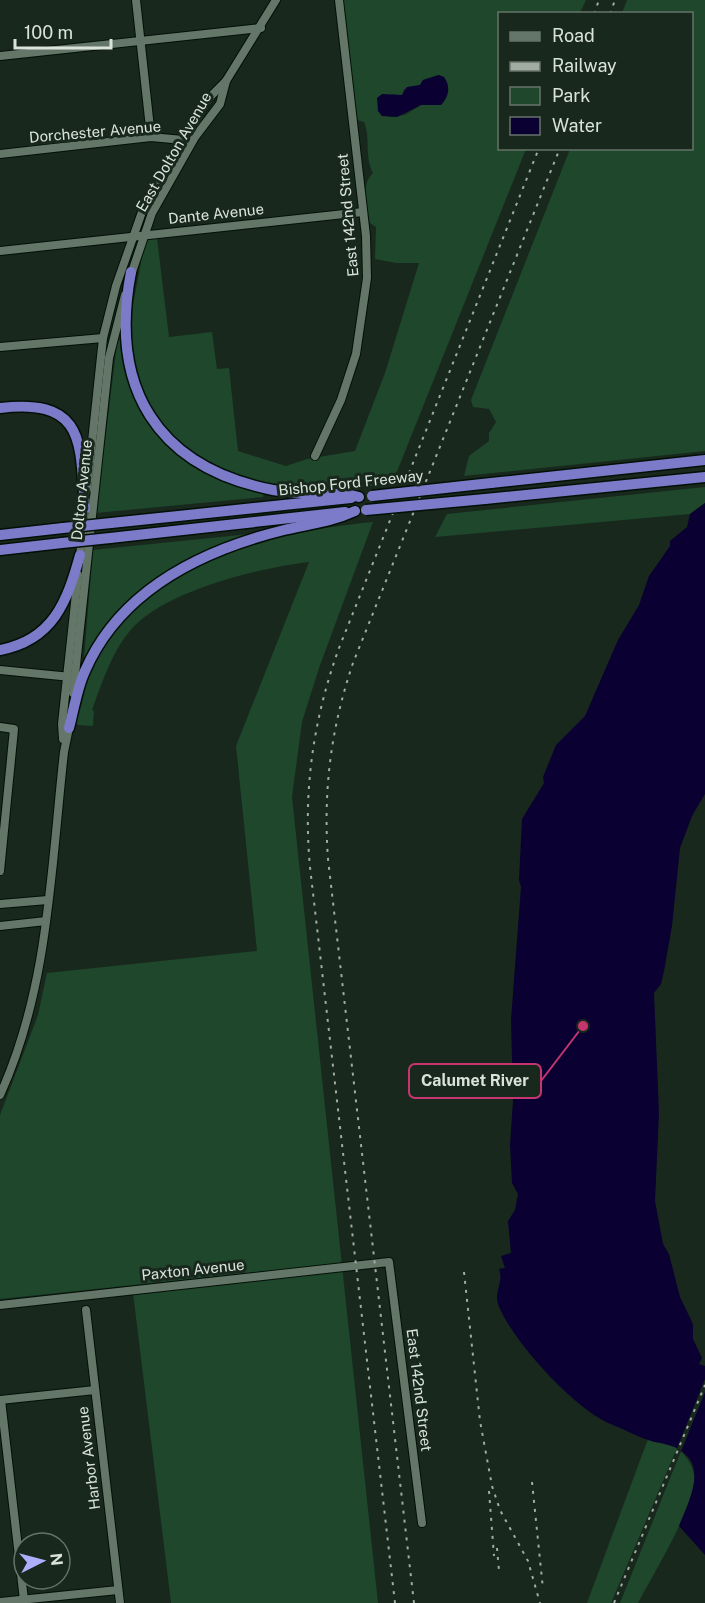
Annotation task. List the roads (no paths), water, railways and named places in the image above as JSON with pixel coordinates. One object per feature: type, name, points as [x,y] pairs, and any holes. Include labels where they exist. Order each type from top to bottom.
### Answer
[{"type":"highway","points":[[131,272],[125,326],[128,364],[146,408],[156,425],[174,444],[207,468],[256,486],[298,493],[339,492],[359,497]]},
{"type":"highway","points":[[0,408],[35,406],[57,414],[70,424],[81,445],[83,456],[85,509]]},
{"type":"highway","name":"Bishop Ford Freeway","points":[[0,535],[705,460]]},
{"type":"highway","name":"Bishop Ford Freeway","points":[[0,549],[705,477]]},
{"type":"highway","points":[[69,728],[84,672],[95,652],[136,599],[163,579],[213,555],[283,531],[333,522],[354,512]]},
{"type":"highway","points":[[0,528],[49,529]]},
{"type":"highway","points":[[0,557],[28,552],[56,543]]},
{"type":"highway","points":[[0,650],[22,645],[42,631],[60,612],[69,594],[80,555]]},
{"type":"street","points":[[135,0],[152,137]]},
{"type":"street","name":"East Dolton Avenue","points":[[135,235],[143,209],[182,140],[211,96],[226,81],[261,28],[276,0]]},
{"type":"street","name":"East 142nd Street","points":[[315,456],[341,400],[361,330],[367,278],[363,212],[339,0]]},
{"type":"street","points":[[0,56],[261,28]]},
{"type":"street","name":"East Dolton Avenue","points":[[144,236],[152,213],[193,141],[220,104],[226,81]]},
{"type":"street","name":"Dorchester Avenue","points":[[0,154],[152,137],[193,141]]},
{"type":"street","name":"Dante Avenue","points":[[0,251],[363,212]]},
{"type":"street","name":"Dolton Avenue","points":[[0,1095],[21,1043],[33,1001],[46,921],[64,752],[69,728],[80,555],[104,338],[116,286],[135,235]]},
{"type":"street","name":"Dolton Avenue","points":[[64,752],[62,724],[71,677],[109,358],[131,272],[144,236]]},
{"type":"street","points":[[0,347],[104,338]]},
{"type":"street","points":[[0,670],[71,677]]},
{"type":"street","points":[[0,727],[14,729],[0,871]]},
{"type":"street","points":[[0,904],[48,900]]},
{"type":"street","points":[[0,926],[46,921]]},
{"type":"street","name":"East 142nd Street","points":[[389,1262],[422,1522]]},
{"type":"street","name":"Paxton Avenue","points":[[0,1305],[389,1262]]},
{"type":"street","name":"Harbor Avenue","points":[[86,1310],[120,1603]]},
{"type":"street","points":[[24,1600],[1,1400],[95,1390]]},
{"type":"street","points":[[0,1602],[118,1590]]},
{"type":"water","points":[[439,75],[444,77],[448,88],[446,98],[441,105],[421,105],[397,117],[382,116],[378,111],[377,98],[382,94],[402,95],[407,87],[420,85],[423,80]]},
{"type":"water","points":[[705,503],[705,794],[692,816],[680,848],[672,926],[664,971],[661,984],[654,993],[659,1113],[655,1201],[663,1244],[669,1254],[680,1297],[693,1324],[693,1339],[702,1358],[699,1364],[705,1366],[705,1555],[679,1526],[694,1482],[692,1464],[688,1457],[675,1447],[646,1439],[598,1418],[582,1406],[547,1373],[516,1336],[498,1304],[497,1295],[499,1269],[505,1268],[501,1256],[511,1253],[508,1221],[515,1210],[518,1194],[512,1183],[510,1145],[513,1101],[511,1020],[521,887],[519,880],[522,819],[544,783],[543,777],[556,745],[585,716],[618,640],[639,605],[649,576],[670,546],[670,541],[687,527],[690,514]]},
{"type":"railway","points":[[595,12],[599,0]]},
{"type":"railway","points":[[611,12],[615,0]]},
{"type":"railway","points":[[395,1603],[310,867],[309,783],[317,729],[339,648],[538,150]]},
{"type":"railway","points":[[414,1603],[328,859],[327,808],[330,760],[339,711],[353,663],[559,150]]},
{"type":"railway","points":[[464,1272],[480,1421],[492,1486],[500,1510],[528,1561],[540,1603]]},
{"type":"railway","points":[[614,1603],[705,1385]]},
{"type":"railway","points":[[532,1482],[543,1589]]},
{"type":"railway","points":[[489,1491],[494,1556]]},
{"type":"railway","points":[[497,1548],[499,1571]]},
{"type":"place","name":"Calumet River","points":[[583,1026]]}]
